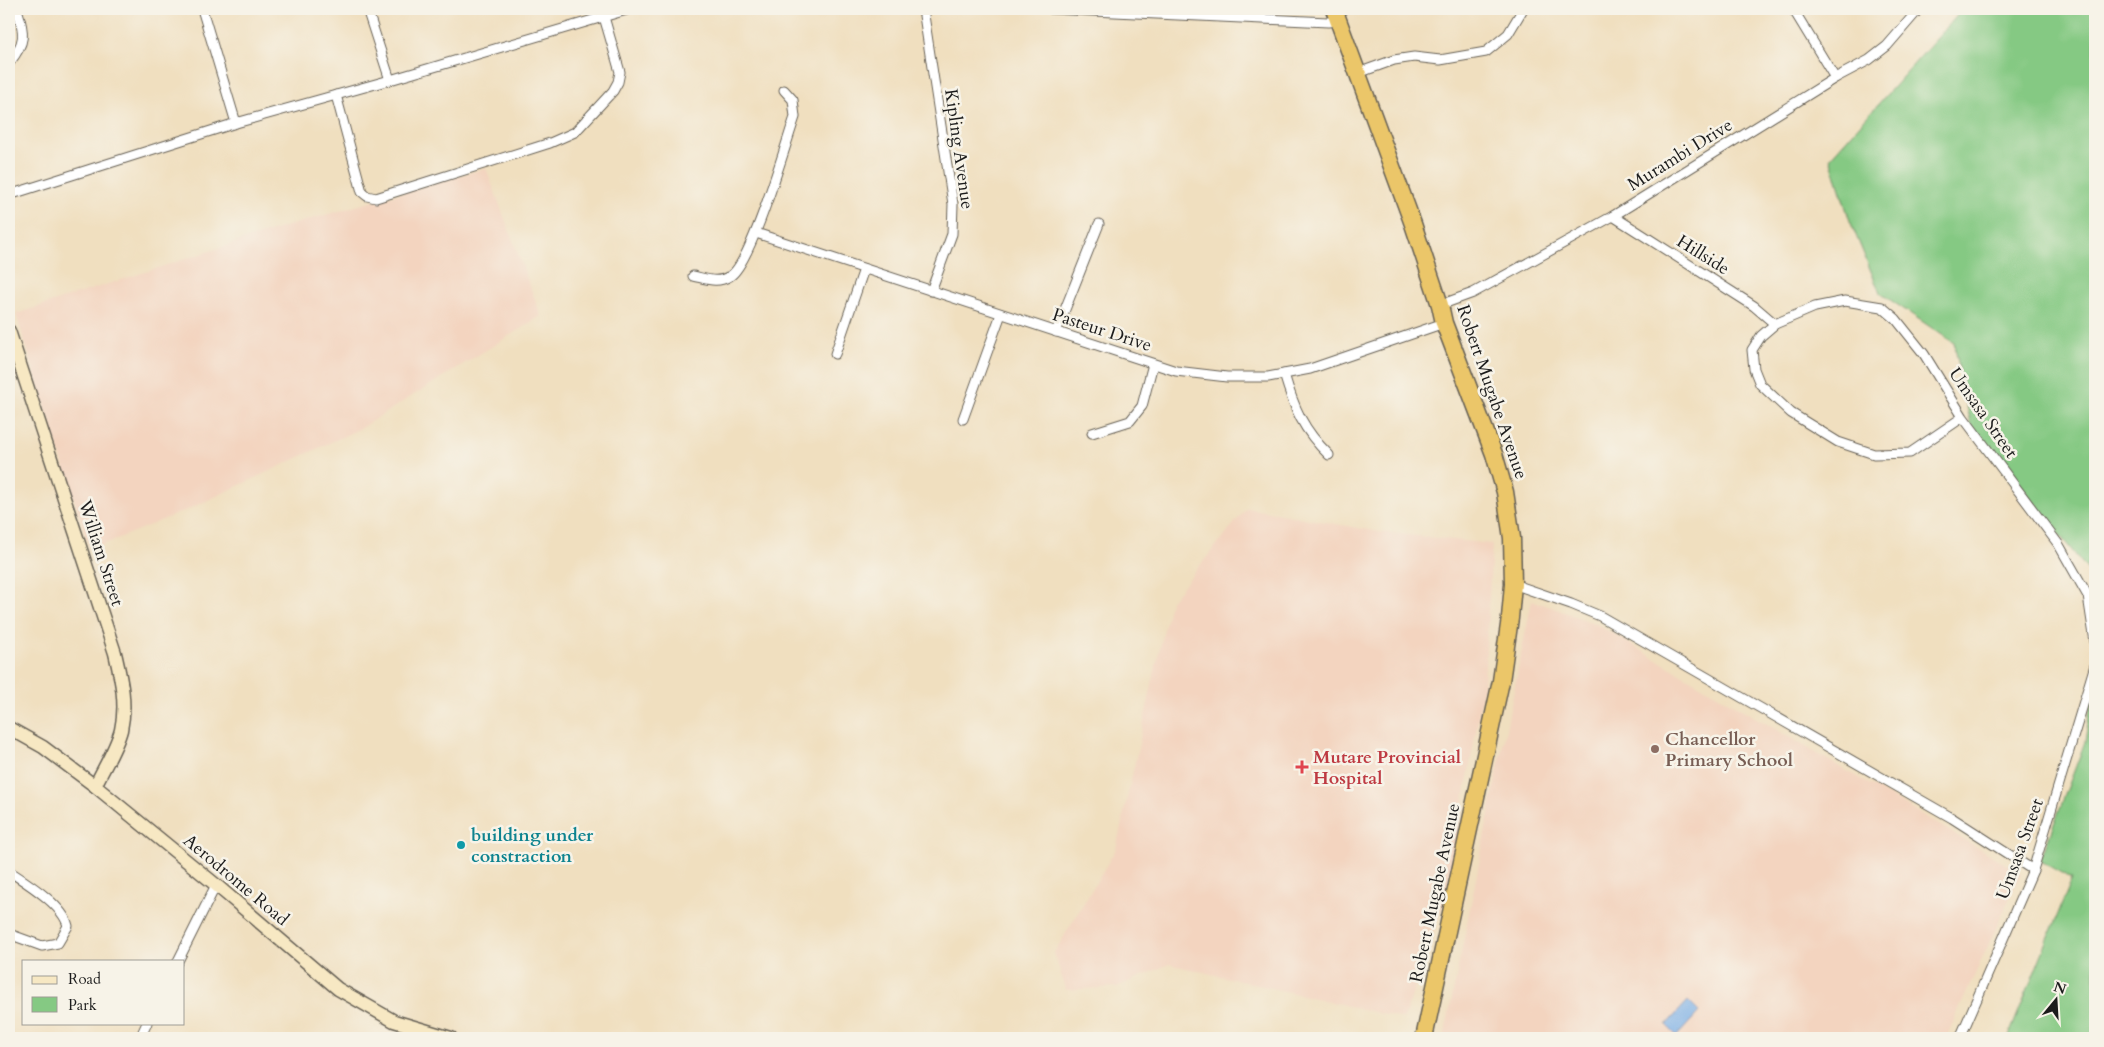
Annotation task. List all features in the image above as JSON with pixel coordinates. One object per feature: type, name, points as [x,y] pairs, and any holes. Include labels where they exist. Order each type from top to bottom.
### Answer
[{"type":"highway","name":"Robert Mugabe Avenue","points":[[1336,15],[1440,305],[1444,323],[1494,454],[1506,492],[1512,538],[1513,584],[1501,681],[1424,1038]]},
{"type":"street","points":[[9,63],[22,45],[24,29],[17,9]]},
{"type":"street","points":[[202,9],[236,123]]},
{"type":"street","points":[[367,9],[390,80]]},
{"type":"street","points":[[9,194],[236,123],[336,96],[630,9]]},
{"type":"street","name":"Kipling Avenue","points":[[923,9],[953,204],[952,234],[930,291]]},
{"type":"street","points":[[1052,9],[1181,12],[1328,22],[1336,15]]},
{"type":"street","points":[[1358,74],[1394,60],[1414,57],[1440,60],[1486,52],[1508,34],[1523,9]]},
{"type":"street","points":[[1793,9],[1835,78]]},
{"type":"street","name":"Murambi Drive","points":[[1440,305],[1473,293],[1613,216],[1835,78],[1869,60],[1887,46],[1919,9]]},
{"type":"street","points":[[336,96],[362,192],[367,196],[376,198],[550,143],[575,132],[613,91],[618,82],[620,72],[604,17]]},
{"type":"street","points":[[693,276],[716,282],[731,276],[744,261],[756,233],[795,117],[793,100],[784,90]]},
{"type":"street","name":"Hillside","points":[[1613,216],[1754,306],[1775,324]]},
{"type":"street","points":[[1056,332],[1099,224]]},
{"type":"street","name":"Pasteur Drive","points":[[756,233],[1176,371],[1227,377],[1268,377],[1310,369],[1444,323]]},
{"type":"street","points":[[835,354],[864,269]]},
{"type":"street","name":"Umsasa Street","points":[[1775,324],[1815,307],[1845,301],[1882,307],[1896,319],[1924,354],[1963,417],[2059,545],[2088,596],[2095,642]]},
{"type":"street","points":[[963,420],[1001,314]]},
{"type":"street","points":[[1775,324],[1761,336],[1752,350],[1754,369],[1760,384],[1791,413],[1838,442],[1874,454],[1910,453],[1963,417]]},
{"type":"street","name":"William Street","points":[[9,331],[106,625],[123,685],[124,707],[120,731],[95,786]]},
{"type":"street","points":[[1092,433],[1130,421],[1142,406],[1153,364]]},
{"type":"street","points":[[1284,374],[1293,405],[1314,439],[1329,454]]},
{"type":"street","points":[[1513,584],[1600,616],[1952,818],[2033,870]]},
{"type":"street","name":"Umsasa Street","points":[[1960,1038],[2033,870],[2095,665]]},
{"type":"street","name":"Aerodrome Road","points":[[9,728],[43,747],[95,786],[216,885],[338,989],[394,1021],[451,1038]]},
{"type":"street","points":[[9,871],[59,909],[66,918],[68,926],[58,943],[42,946],[9,934]]},
{"type":"street","points":[[178,960],[216,885]]},
{"type":"street","points":[[140,1038],[147,1024]]},
{"type":"shaded area","points":[[486,168],[541,316],[359,429],[189,509],[90,550],[16,314],[281,228]]},
{"type":"shaded area","name":"Mutare Provincial Hospital","points":[[1247,508],[1380,532],[1492,544],[1484,685],[1449,886],[1404,1019],[1169,964],[1117,987],[1066,990],[1054,953],[1116,849],[1170,602]]},
{"type":"shaded area","name":"Chancellor Primary School","points":[[1532,600],[1596,624],[2021,873],[1946,1038],[1444,1038]]},
{"type":"green space","points":[[1963,9],[2095,9],[2095,579],[1971,425],[1954,343],[1880,293],[1850,221],[1830,158]]},
{"type":"green space","points":[[2095,675],[2095,1038],[2008,1038],[2072,879],[2040,861],[2085,742]]},
{"type":"water","points":[[1688,1001],[1699,1012],[1677,1036],[1666,1025]]},
{"type":"place","name":"Chancellor Primary School","points":[[1655,749]]},
{"type":"place","name":"Mutare Provincial Hospital","points":[[1302,767]]},
{"type":"place","name":"building under constraction","points":[[461,845]]}]
